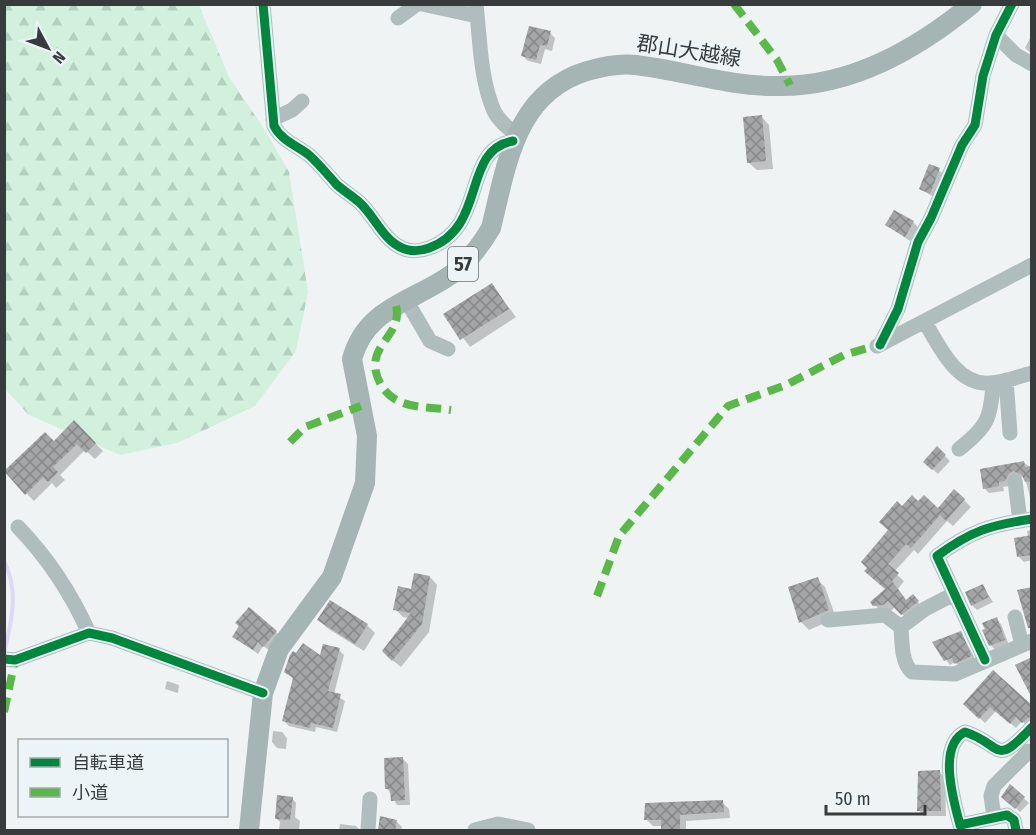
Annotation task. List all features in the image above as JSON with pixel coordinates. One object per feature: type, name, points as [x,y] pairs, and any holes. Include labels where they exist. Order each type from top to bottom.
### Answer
[{"type":"main road","name":"郡山大越線","points":[[249,831],[263,693],[279,649],[332,577],[365,483],[367,435],[352,359],[355,349],[370,322],[452,274],[484,239],[491,228],[515,138],[532,106],[567,77],[610,64],[635,65],[748,85],[782,86],[827,80],[867,69],[921,43],[972,4]]},
{"type":"street","points":[[263,4],[273,119],[279,135],[309,156],[339,187],[372,214],[393,242],[410,250],[420,250],[438,244],[458,228],[468,210],[484,159],[498,144],[515,138],[495,111],[486,82],[476,10],[422,4]]},
{"type":"street","points":[[398,18],[417,4]]},
{"type":"street","points":[[1012,4],[996,35],[983,76],[975,125],[962,145],[931,218],[918,242],[898,309],[876,346],[1032,265]]},
{"type":"street","points":[[996,35],[1016,55],[1032,64]]},
{"type":"street","points":[[273,119],[292,110],[302,101]]},
{"type":"street","points":[[406,300],[430,341],[448,349]]},
{"type":"street","points":[[925,322],[956,369],[971,380],[999,381],[1032,373]]},
{"type":"street","points":[[999,381],[1010,433]]},
{"type":"street","points":[[958,449],[985,426],[999,381]]},
{"type":"street","points":[[985,660],[937,556],[974,532],[1026,520],[1015,481]]},
{"type":"street","points":[[18,527],[46,556],[89,633]]},
{"type":"street","points":[[901,627],[925,609],[954,594]]},
{"type":"street","points":[[828,620],[885,615],[901,627],[908,669],[912,672],[955,674],[1027,643],[1015,617]]},
{"type":"street","points":[[8,659],[89,633],[112,638],[263,693]]},
{"type":"street","points":[[1016,831],[1014,819],[1007,815],[960,825],[949,774],[953,747],[960,734],[965,732],[991,748],[1010,749],[1032,727]]},
{"type":"street","points":[[994,818],[990,796],[994,786],[1029,751]]},
{"type":"street","points":[[368,831],[370,799]]},
{"type":"street","points":[[475,831],[498,824],[514,825],[528,831]]},
{"type":"green space","points":[[5,5],[199,5],[229,77],[265,130],[289,172],[308,292],[296,351],[255,406],[177,443],[120,455],[29,415],[5,389]]},
{"type":"building","points":[[529,26],[551,31],[547,46],[540,45],[536,60],[521,56]]},
{"type":"building","points":[[762,115],[766,161],[747,163],[743,117]]},
{"type":"building","points":[[929,164],[940,168],[930,194],[919,189]]},
{"type":"building","points":[[894,210],[914,221],[905,237],[885,225]]},
{"type":"building","points":[[492,283],[509,309],[460,340],[443,314]]},
{"type":"building","points":[[74,420],[96,443],[86,453],[77,444],[53,467],[58,472],[48,482],[43,477],[25,495],[4,471],[45,432],[54,441]]},
{"type":"building","points":[[937,446],[946,455],[932,470],[923,462]]},
{"type":"building","points":[[1024,461],[1025,467],[1032,466],[1032,481],[1025,482],[1022,475],[1013,471],[1005,481],[999,482],[999,486],[983,489],[980,469]]},
{"type":"building","points":[[954,489],[965,499],[946,521],[940,515],[911,548],[906,544],[888,564],[899,573],[892,581],[906,600],[913,594],[919,601],[901,615],[888,601],[883,605],[873,606],[870,602],[885,589],[864,571],[867,568],[861,562],[888,530],[879,522],[897,501],[902,506],[912,495],[918,501],[924,495],[938,508]]},
{"type":"building","points":[[1032,535],[1032,555],[1017,557],[1014,538]]},
{"type":"building","points":[[414,573],[430,576],[422,624],[392,661],[382,651],[411,613],[393,610],[398,586],[411,589]]},
{"type":"building","points":[[818,577],[829,610],[799,623],[788,587]]},
{"type":"building","points":[[983,584],[989,597],[971,606],[965,592]]},
{"type":"building","points":[[1032,587],[1032,628],[1028,628],[1017,590]]},
{"type":"building","points":[[330,600],[368,624],[355,644],[317,620]]},
{"type":"building","points":[[249,607],[277,631],[263,647],[258,642],[253,650],[232,637],[239,626],[235,623]]},
{"type":"building","points":[[997,617],[1005,640],[989,646],[982,630],[985,629],[982,623]]},
{"type":"building","points":[[961,631],[972,656],[954,664],[952,658],[944,661],[932,642]]},
{"type":"building","points":[[303,643],[320,655],[323,644],[340,648],[328,691],[341,694],[333,728],[311,723],[310,728],[282,721],[293,678],[284,672],[290,655],[293,651],[296,653]]},
{"type":"building","points":[[1032,657],[1032,698],[1015,665]]},
{"type":"building","points":[[993,670],[1032,705],[1032,715],[1022,723],[1016,717],[1010,724],[990,707],[979,719],[963,704]]},
{"type":"building","points":[[403,757],[405,800],[391,801],[390,789],[385,789],[384,758]]},
{"type":"building","points":[[940,770],[941,811],[917,811],[918,771]]},
{"type":"building","points":[[1010,784],[1025,797],[1015,809],[1001,797]]},
{"type":"building","points":[[277,795],[293,797],[290,820],[275,819]]},
{"type":"building","points":[[723,800],[724,812],[680,815],[680,831],[661,831],[661,820],[644,820],[645,803]]},
{"type":"building","points":[[380,816],[397,820],[395,831],[378,831]]},
{"type":"waterway","points":[[4,561],[12,584],[13,596],[4,654]]},
{"type":"marked path","points":[[734,4],[777,60],[790,85]]},
{"type":"marked path","points":[[396,306],[397,317],[394,326],[376,360],[380,383],[386,392],[401,402],[420,407],[451,410]]},
{"type":"marked path","points":[[597,596],[619,536],[728,406],[786,385],[844,355],[871,347]]},
{"type":"marked path","points":[[290,442],[305,427],[361,406]]},
{"type":"marked path","points":[[4,712],[15,660]]},
{"type":"cycle path","points":[[263,4],[274,126],[281,135],[309,155],[337,185],[359,202],[389,239],[402,248],[412,251],[423,250],[447,238],[460,224],[486,159],[497,147],[513,141]]},
{"type":"cycle path","points":[[880,345],[898,309],[918,242],[931,218],[962,145],[975,125],[983,76],[996,35],[1012,4]]},
{"type":"cycle path","points":[[985,660],[937,556],[981,530],[1032,519]]},
{"type":"cycle path","points":[[4,659],[15,660],[89,633],[112,638],[263,693]]},
{"type":"cycle path","points":[[1016,830],[1014,820],[1007,815],[960,825],[950,775],[952,749],[957,739],[965,732],[998,750],[1004,750],[1032,727]]}]
